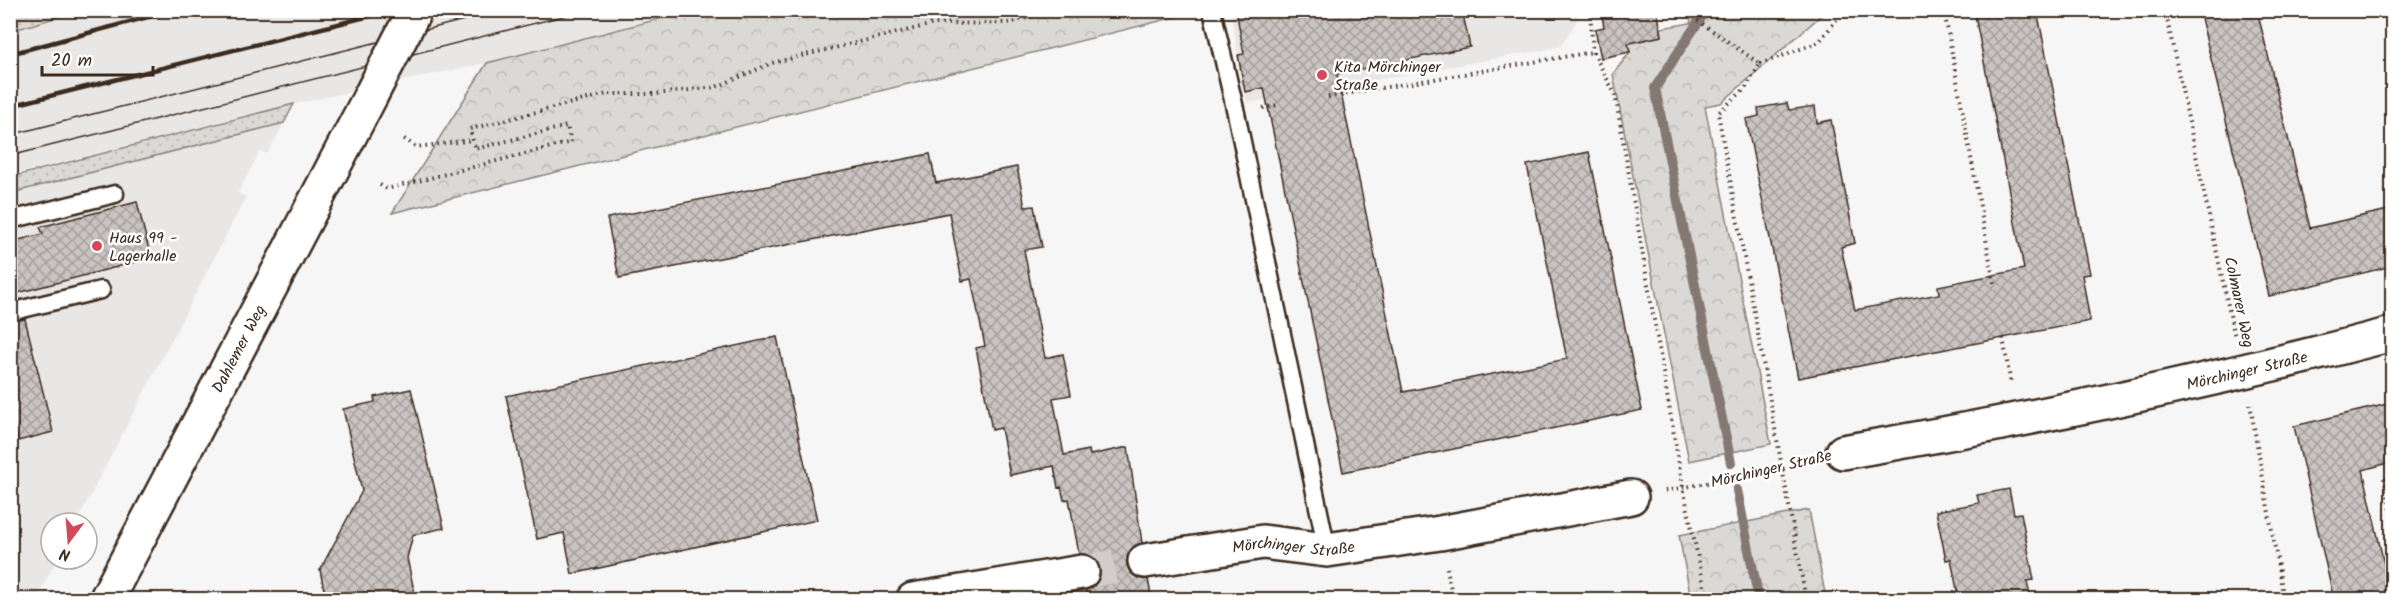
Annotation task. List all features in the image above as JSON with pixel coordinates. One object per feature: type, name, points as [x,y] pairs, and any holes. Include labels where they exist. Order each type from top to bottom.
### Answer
[{"type":"street","name":"Dahlemer Weg","points":[[106,600],[415,10]]},
{"type":"street","name":"Mörchinger Straße","points":[[1843,452],[2017,422],[2303,358],[2392,334]]},
{"type":"street","name":"Mörchinger Straße","points":[[1145,561],[1263,542],[1327,550],[1440,533],[1630,497]]},
{"type":"street","points":[[913,600],[1082,572]]},
{"type":"lane","points":[[1212,10],[1236,113],[1327,550]]},
{"type":"lane","points":[[10,220],[115,194]]},
{"type":"lane","points":[[10,312],[101,290]]},
{"type":"path","points":[[380,185],[387,189],[571,142],[567,126],[475,149],[470,129],[565,104],[607,94],[656,94],[716,87],[772,63],[884,35],[934,24],[1009,22],[1056,10]]},
{"type":"path","points":[[1590,10],[1593,52],[1616,94],[1683,487],[1707,600]]},
{"type":"path","points":[[1683,10],[1760,64]]},
{"type":"path","points":[[1806,600],[1784,468],[1718,113],[1745,89],[1760,64],[1819,42],[1844,10]]},
{"type":"path","points":[[1944,10],[1994,283]]},
{"type":"path","name":"Colmarer Weg","points":[[2164,10],[2243,370],[2284,600]]},
{"type":"path","points":[[1328,97],[1593,52]]},
{"type":"path","points":[[404,139],[416,147],[473,140]]},
{"type":"path","points":[[2003,338],[2017,422]]},
{"type":"path","name":"Mörchinger Straße","points":[[1630,497],[1784,468],[1843,452]]},
{"type":"path","points":[[2384,478],[2392,514]]},
{"type":"shaded area","points":[[78,10],[685,11],[487,63],[294,104],[11,175],[10,31]]},
{"type":"shaded area","name":"Kita Mörchinger Straße","points":[[1584,10],[1560,47],[1247,103],[1230,11]]},
{"type":"shaded area","points":[[284,123],[267,154],[260,151],[238,193],[246,197],[82,511],[39,511],[39,571],[51,571],[36,599],[11,600],[11,193]]},
{"type":"green space","points":[[11,10],[78,10],[78,11],[11,31]]},
{"type":"green space","points":[[694,10],[1200,11],[392,213],[487,63]]},
{"type":"green space","points":[[1689,11],[1826,11],[1721,103],[1705,106],[1771,444],[1689,461],[1613,74],[1630,52],[1628,44],[1662,36],[1661,28],[1691,23]]},
{"type":"green space","points":[[294,104],[284,123],[11,193],[11,177]]},
{"type":"green space","points":[[1809,510],[1826,599],[1691,599],[1679,535]]},
{"type":"building","points":[[1236,10],[1462,10],[1470,47],[1337,74],[1403,392],[1567,359],[1527,165],[1589,152],[1642,410],[1343,472],[1264,88],[1245,92],[1238,55],[1244,54]]},
{"type":"building","points":[[1601,10],[1657,10],[1662,36],[1628,43],[1630,52],[1601,58],[1595,29],[1604,27]]},
{"type":"building","points":[[1974,10],[2037,10],[2090,274],[2082,275],[2090,321],[1798,378],[1746,119],[1759,116],[1758,108],[1787,103],[1789,110],[1815,106],[1817,123],[1831,120],[1855,243],[1841,247],[1855,310],[1939,294],[1938,286],[2024,269]]},
{"type":"building","points":[[2199,10],[2257,10],[2310,228],[2392,209],[2392,266],[2269,296]]},
{"type":"building","points":[[930,154],[936,183],[1017,167],[1025,207],[1034,206],[1042,247],[1024,250],[1045,358],[1063,354],[1071,395],[1053,398],[1064,455],[1089,450],[1090,455],[1128,447],[1142,543],[1133,547],[1128,554],[1127,565],[1130,572],[1138,578],[1148,579],[1152,600],[1087,600],[1086,590],[1094,586],[1099,579],[1100,568],[1096,560],[1089,555],[1079,554],[1069,499],[1064,500],[1061,487],[1058,488],[1054,466],[1010,475],[1001,428],[992,430],[976,348],[985,346],[971,279],[962,281],[949,213],[619,278],[607,218]]},
{"type":"building","name":"Haus 99 - Lagerhalle","points":[[137,202],[151,258],[10,295],[10,242],[43,234],[40,227]]},
{"type":"building","points":[[25,319],[53,432],[10,443],[10,322]]},
{"type":"building","points":[[777,337],[817,520],[572,574],[564,533],[537,539],[506,396]]},
{"type":"building","points":[[411,389],[444,528],[413,535],[407,558],[416,600],[326,600],[320,570],[362,491],[343,409],[375,402],[374,397]]},
{"type":"building","points":[[2392,403],[2392,462],[2363,470],[2392,600],[2334,600],[2294,426]]},
{"type":"building","points":[[2009,489],[2014,514],[2021,513],[2034,580],[2027,581],[2031,600],[1959,600],[1951,559],[1946,560],[1936,511],[1979,503],[1977,495]]},
{"type":"waterway","points":[[1706,10],[1655,88],[1731,463]]},
{"type":"waterway","points":[[1737,490],[1759,600]]},
{"type":"tunnel","points":[[1082,572],[1145,561]]},
{"type":"tram line","points":[[10,135],[504,10]]},
{"type":"tram line","points":[[10,156],[587,10]]},
{"type":"railway","points":[[10,54],[174,10]]},
{"type":"railway","points":[[10,106],[394,10]]},
{"type":"place","name":"Kita Mörchinger Straße","points":[[1322,75]]},
{"type":"place","name":"Haus 99 - Lagerhalle","points":[[97,246]]}]
